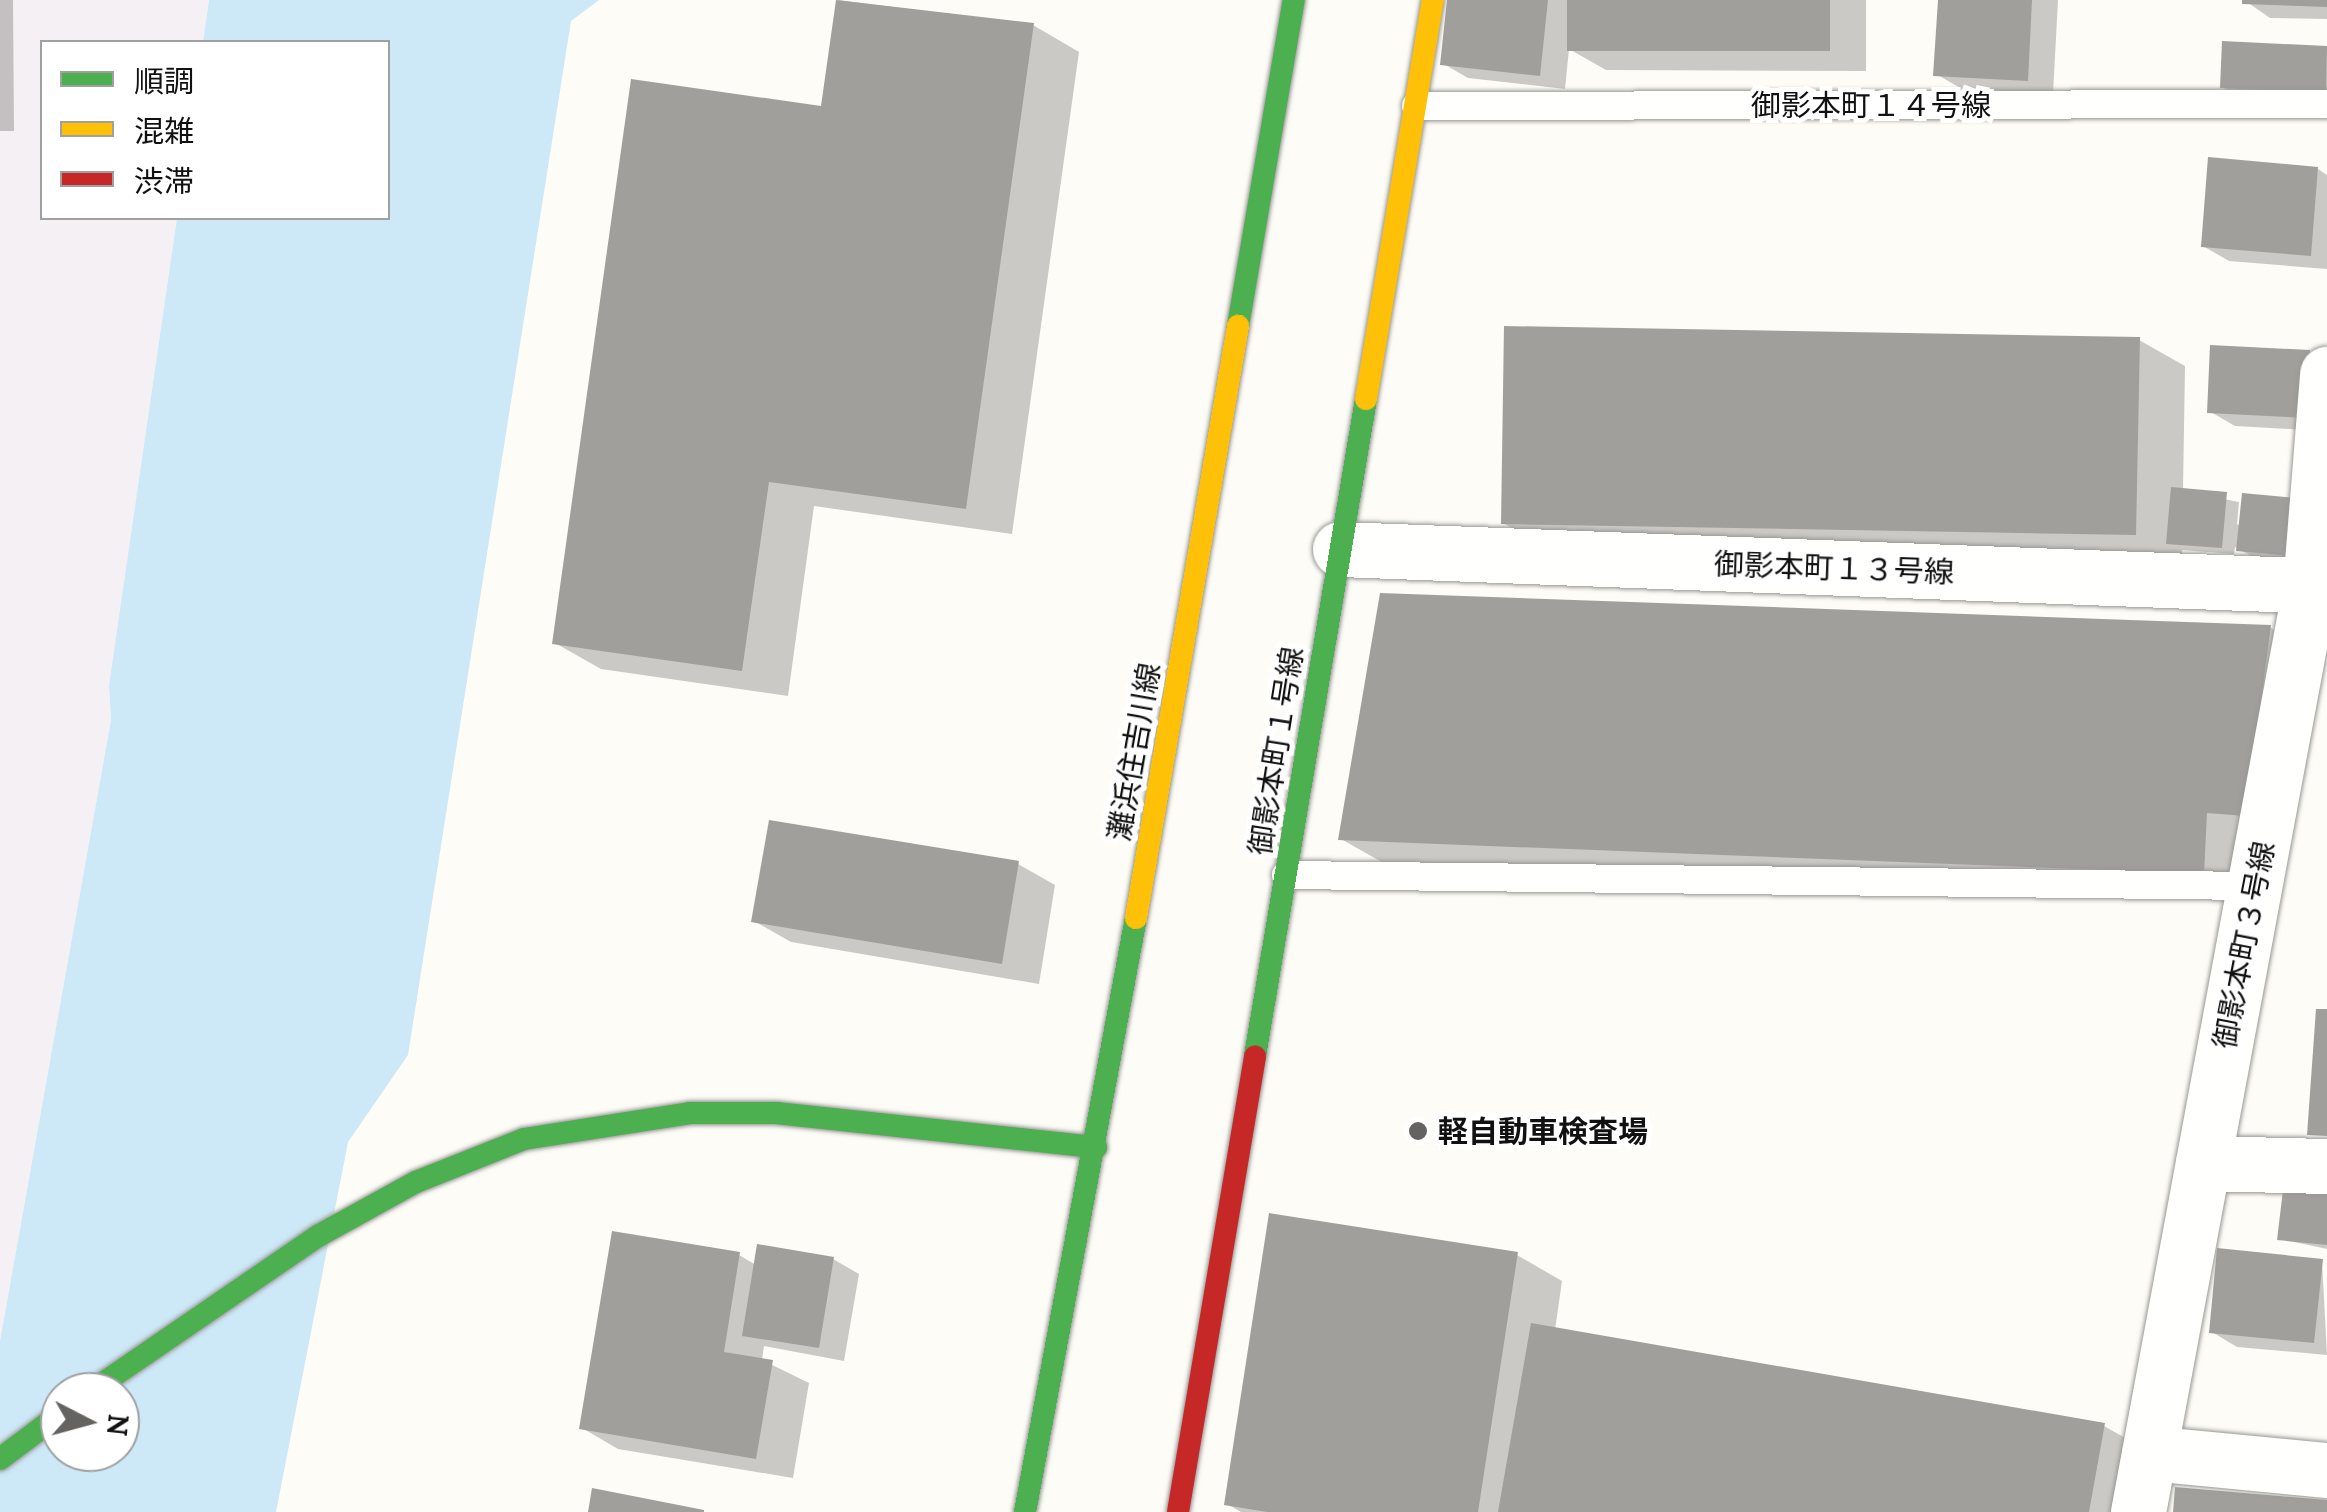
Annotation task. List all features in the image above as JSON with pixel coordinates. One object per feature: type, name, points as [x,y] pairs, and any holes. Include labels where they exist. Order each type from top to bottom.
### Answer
[{"type":"street","name":"灘浜住吉川線","points":[[1025,1512],[1096,1147],[1294,0]]},
{"type":"street","name":"御影本町１号線","points":[[1178,1512],[1433,0]]},
{"type":"street","name":"御影本町３号線","points":[[2138,1512],[2255,886],[2318,586],[2327,374]]},
{"type":"street","name":"御影本町１３号線","points":[[1340,549],[2318,586]]},
{"type":"street","points":[[119,1372],[318,1236],[416,1182],[524,1139],[690,1112],[866,1119],[1096,1147]]},
{"type":"street","points":[[2203,1163],[2327,1166]]},
{"type":"street","points":[[0,1459],[40,1429]]},
{"type":"street","points":[[2149,1453],[2327,1470]]},
{"type":"lane","name":"御影本町１４号線","points":[[1416,106],[2327,104]]},
{"type":"lane","points":[[1286,875],[2255,886]]},
{"type":"shaded area","points":[[0,0],[209,0],[203,40],[40,40],[40,220],[177,220],[109,685],[111,720],[0,1341]]},
{"type":"water","points":[[209,0],[599,0],[571,21],[408,1055],[348,1142],[276,1512],[0,1512],[0,1341],[111,720],[109,685],[177,220],[390,220],[390,40],[203,40]]},
{"type":"building","points":[[836,0],[1034,23],[966,509],[769,482],[742,671],[552,644],[631,79],[821,106]]},
{"type":"building","points":[[1447,0],[1548,0],[1540,76],[1440,65]]},
{"type":"building","points":[[1567,0],[1830,0],[1830,51],[1567,51]]},
{"type":"building","points":[[1938,0],[2032,0],[2028,81],[1933,76]]},
{"type":"building","points":[[2242,0],[2327,0],[2327,7],[2242,4]]},
{"type":"building","points":[[2222,41],[2327,46],[2326,93],[2220,88]]},
{"type":"building","points":[[2208,157],[2318,167],[2311,256],[2201,247]]},
{"type":"building","points":[[1504,326],[2140,337],[2136,535],[1501,524]]},
{"type":"building","points":[[2210,345],[2310,350],[2306,418],[2207,413]]},
{"type":"building","points":[[2171,487],[2227,492],[2222,548],[2166,544]]},
{"type":"building","points":[[2242,493],[2297,498],[2292,556],[2236,551]]},
{"type":"building","points":[[1380,593],[2271,625],[2246,816],[2207,813],[2204,874],[1338,840]]},
{"type":"building","points":[[769,820],[1019,861],[1002,964],[751,922]]},
{"type":"building","points":[[2316,1009],[2327,1009],[2327,1136],[2307,1135]]},
{"type":"building","points":[[2283,1190],[2327,1194],[2327,1245],[2277,1240]]},
{"type":"building","points":[[1269,1213],[1518,1252],[1478,1512],[1267,1512],[1224,1505]]},
{"type":"building","points":[[612,1231],[740,1252],[724,1352],[773,1360],[756,1459],[579,1429]]},
{"type":"building","points":[[757,1244],[834,1257],[819,1348],[742,1336]]},
{"type":"building","points":[[2217,1248],[2323,1259],[2314,1343],[2209,1333]]},
{"type":"building","points":[[1531,1323],[2105,1423],[2089,1512],[1498,1512]]},
{"type":"building","points":[[2175,1487],[2327,1500],[2327,1512],[2173,1512]]},
{"type":"building","points":[[592,1488],[704,1510],[704,1512],[588,1512]]},
{"type":"traffic: fast","points":[[1238,326],[1294,0]]},
{"type":"traffic: fast","points":[[1255,1056],[1366,399]]},
{"type":"traffic: fast","points":[[1025,1512],[1136,918]]},
{"type":"traffic: fast","points":[[119,1372],[318,1236],[416,1182],[524,1139],[690,1113],[776,1113],[1096,1147]]},
{"type":"traffic: fast","points":[[0,1459],[40,1429]]},
{"type":"traffic: slow","points":[[1366,399],[1433,0]]},
{"type":"traffic: slow","points":[[1136,918],[1238,326]]},
{"type":"traffic: jam","points":[[1178,1512],[1255,1056]]},
{"type":"place","name":"軽自動車検査場","points":[[1418,1131]]}]
